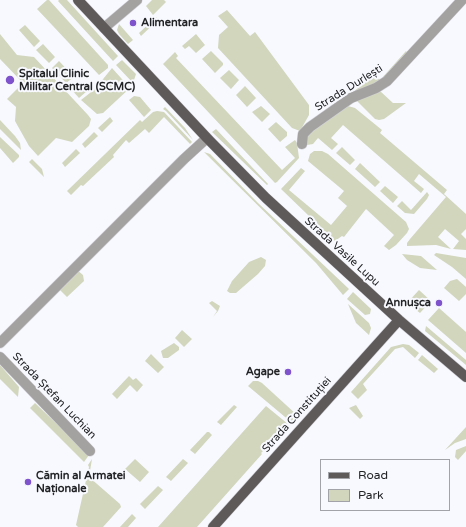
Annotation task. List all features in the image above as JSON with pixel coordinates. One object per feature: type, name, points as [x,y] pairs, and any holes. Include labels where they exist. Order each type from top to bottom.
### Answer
[{"type":"main road","name":"Strada Vasile Lupu","points":[[78,0],[207,138],[300,231],[399,320],[466,377]]},
{"type":"main road","name":"Strada Constituției","points":[[213,527],[399,320]]},
{"type":"street","points":[[104,28],[136,0]]},
{"type":"street","name":"Strada Durlești","points":[[302,144],[303,134],[310,127],[352,98],[376,88],[386,81],[462,0]]},
{"type":"street","points":[[0,343],[179,164],[207,138]]},
{"type":"street","name":"Strada Ștefan Luchian","points":[[0,357],[90,451]]},
{"type":"green space","points":[[49,0],[108,65],[108,68],[99,75],[37,9]]},
{"type":"green space","points":[[67,0],[118,56],[113,61],[58,1]]},
{"type":"green space","points":[[152,0],[164,0],[166,2],[153,15],[146,6]]},
{"type":"green space","points":[[227,10],[250,36],[255,32],[309,105],[309,115],[300,131],[292,128],[218,48],[219,35],[228,27],[218,16]]},
{"type":"green space","points":[[156,17],[158,20],[141,36],[139,33]]},
{"type":"green space","points":[[119,24],[133,40],[128,44],[117,30]]},
{"type":"green space","points":[[25,25],[40,41],[34,47],[19,30]]},
{"type":"green space","points":[[0,34],[17,55],[34,57],[91,119],[89,126],[72,142],[56,138],[38,156],[29,146],[15,121],[16,107],[7,99],[23,83],[0,59]]},
{"type":"green space","points":[[196,34],[205,45],[196,53],[189,46],[185,49],[182,46]]},
{"type":"green space","points":[[43,44],[55,57],[49,63],[36,50]]},
{"type":"green space","points":[[211,51],[223,63],[223,65],[215,73],[202,59]]},
{"type":"green space","points":[[406,51],[408,54],[382,81],[317,120],[371,78],[381,79]]},
{"type":"green space","points":[[175,52],[178,56],[176,58],[282,170],[295,158],[285,147],[295,140],[297,143],[299,158],[277,182],[275,183],[163,64]]},
{"type":"green space","points":[[122,60],[136,74],[133,83],[116,65]]},
{"type":"green space","points":[[59,61],[74,77],[66,83],[52,68]]},
{"type":"green space","points":[[112,68],[130,88],[103,113],[97,114],[81,100],[95,89]]},
{"type":"green space","points":[[229,70],[239,80],[231,89],[220,78]]},
{"type":"green space","points":[[77,81],[87,91],[79,98],[70,88]]},
{"type":"green space","points":[[245,86],[256,98],[247,107],[236,95]]},
{"type":"green space","points":[[380,91],[393,103],[406,103],[384,119],[379,120],[375,119],[357,101]]},
{"type":"green space","points":[[134,96],[140,97],[151,110],[144,117],[129,100]]},
{"type":"green space","points":[[261,106],[270,114],[262,122],[252,112]]},
{"type":"green space","points":[[348,106],[355,108],[382,130],[380,133],[447,190],[444,194],[466,214],[466,229],[461,234],[466,239],[466,250],[453,249],[459,241],[445,229],[438,237],[451,249],[436,245],[407,246],[410,239],[446,197],[419,174],[414,181],[424,189],[421,193],[343,125],[331,138],[338,144],[332,150],[318,138],[313,144],[307,145],[306,135]]},
{"type":"green space","points":[[165,107],[185,128],[193,140],[163,109]]},
{"type":"green space","points":[[153,112],[164,112],[192,142],[190,144],[164,117],[149,133],[145,129],[129,143],[126,140],[113,155],[114,157],[83,186],[81,185],[71,195],[67,191],[140,120],[142,122]]},
{"type":"green space","points":[[110,117],[113,121],[102,132],[98,128]]},
{"type":"green space","points":[[0,120],[20,143],[21,150],[0,129]]},
{"type":"green space","points":[[276,122],[287,132],[287,136],[280,142],[268,129]]},
{"type":"green space","points":[[216,129],[268,184],[267,185],[212,132]]},
{"type":"green space","points":[[94,132],[98,136],[85,148],[82,144]]},
{"type":"green space","points":[[0,137],[19,155],[13,163],[0,148]]},
{"type":"green space","points":[[342,147],[355,160],[350,165],[336,153]]},
{"type":"green space","points":[[76,149],[80,153],[65,167],[62,163]]},
{"type":"green space","points":[[314,151],[322,151],[328,154],[406,222],[409,229],[396,245],[389,250],[384,246],[394,235],[366,209],[344,237],[342,236],[335,241],[281,189],[301,168],[305,171],[289,190],[331,225],[347,206],[338,198],[344,191],[308,161],[310,154]]},
{"type":"green space","points":[[204,152],[210,154],[258,203],[349,289],[343,295],[316,263]]},
{"type":"green space","points":[[32,159],[42,169],[44,177],[29,162]]},
{"type":"green space","points":[[360,163],[380,182],[375,187],[355,169]]},
{"type":"green space","points":[[385,186],[398,197],[393,203],[380,191]]},
{"type":"green space","points":[[427,192],[429,195],[427,199],[414,214],[405,213],[397,206],[402,201],[411,210]]},
{"type":"green space","points":[[436,253],[466,258],[466,279],[434,255]]},
{"type":"green space","points":[[402,254],[421,256],[437,270],[420,268],[407,260]]},
{"type":"green space","points":[[261,257],[266,260],[265,266],[258,274],[236,293],[230,293],[227,291],[232,281],[249,262]]},
{"type":"green space","points":[[77,270],[83,275],[84,281],[67,297],[58,288]]},
{"type":"green space","points":[[457,279],[466,287],[466,294],[459,301],[444,288],[450,281]]},
{"type":"green space","points":[[419,290],[431,301],[420,313],[407,303]]},
{"type":"green space","points":[[353,292],[371,309],[370,314],[365,315],[347,299]]},
{"type":"green space","points":[[212,301],[220,306],[218,311],[213,317],[217,311],[209,303]]},
{"type":"green space","points":[[348,304],[369,323],[371,328],[369,335],[356,323]]},
{"type":"green space","points":[[439,308],[466,332],[466,353],[428,320]]},
{"type":"green space","points":[[426,326],[466,360],[466,365],[425,331]]},
{"type":"green space","points":[[182,330],[192,339],[184,347],[175,338]]},
{"type":"green space","points":[[174,343],[179,347],[179,350],[168,358],[163,358],[161,351]]},
{"type":"green space","points":[[403,344],[409,345],[419,353],[415,358],[403,347],[395,349],[363,384],[367,390],[358,399],[351,392],[391,347]]},
{"type":"green space","points":[[151,354],[164,367],[158,373],[145,361]]},
{"type":"green space","points":[[422,355],[438,369],[434,373],[418,360]]},
{"type":"green space","points":[[0,365],[19,387],[18,397],[0,379]]},
{"type":"green space","points":[[129,376],[133,380],[136,378],[143,385],[137,392],[130,385],[117,399],[112,394]]},
{"type":"green space","points":[[253,381],[262,383],[297,415],[291,422],[248,386]]},
{"type":"green space","points":[[35,403],[89,455],[84,462],[30,408]]},
{"type":"green space","points":[[234,405],[237,407],[221,425],[217,422]]},
{"type":"green space","points":[[356,405],[363,416],[360,419],[349,408]]},
{"type":"green space","points":[[266,406],[288,424],[197,527],[158,527]]},
{"type":"green space","points":[[466,427],[466,439],[455,443],[445,450]]},
{"type":"green space","points":[[207,432],[212,435],[195,454],[190,450]]},
{"type":"green space","points":[[466,446],[466,451],[458,460],[455,457],[456,450]]},
{"type":"green space","points":[[92,459],[89,477],[120,504],[121,507],[103,527],[78,527],[76,525],[89,467],[88,465]]},
{"type":"green space","points":[[135,459],[149,472],[140,482],[125,469]]},
{"type":"green space","points":[[183,459],[188,463],[171,481],[166,477]]},
{"type":"green space","points":[[158,486],[163,490],[145,509],[140,504]]},
{"type":"green space","points":[[132,514],[136,518],[128,527],[120,527]]},
{"type":"place","name":"Alimentara","points":[[133,23]]},
{"type":"place","name":"Spitalul Clinic Militar Central (SCMC)","points":[[10,80]]},
{"type":"place","name":"Annușca","points":[[439,303]]},
{"type":"place","name":"Agape","points":[[288,372]]},
{"type":"place","name":"Cămin al Armatei Naționale","points":[[28,482]]}]
